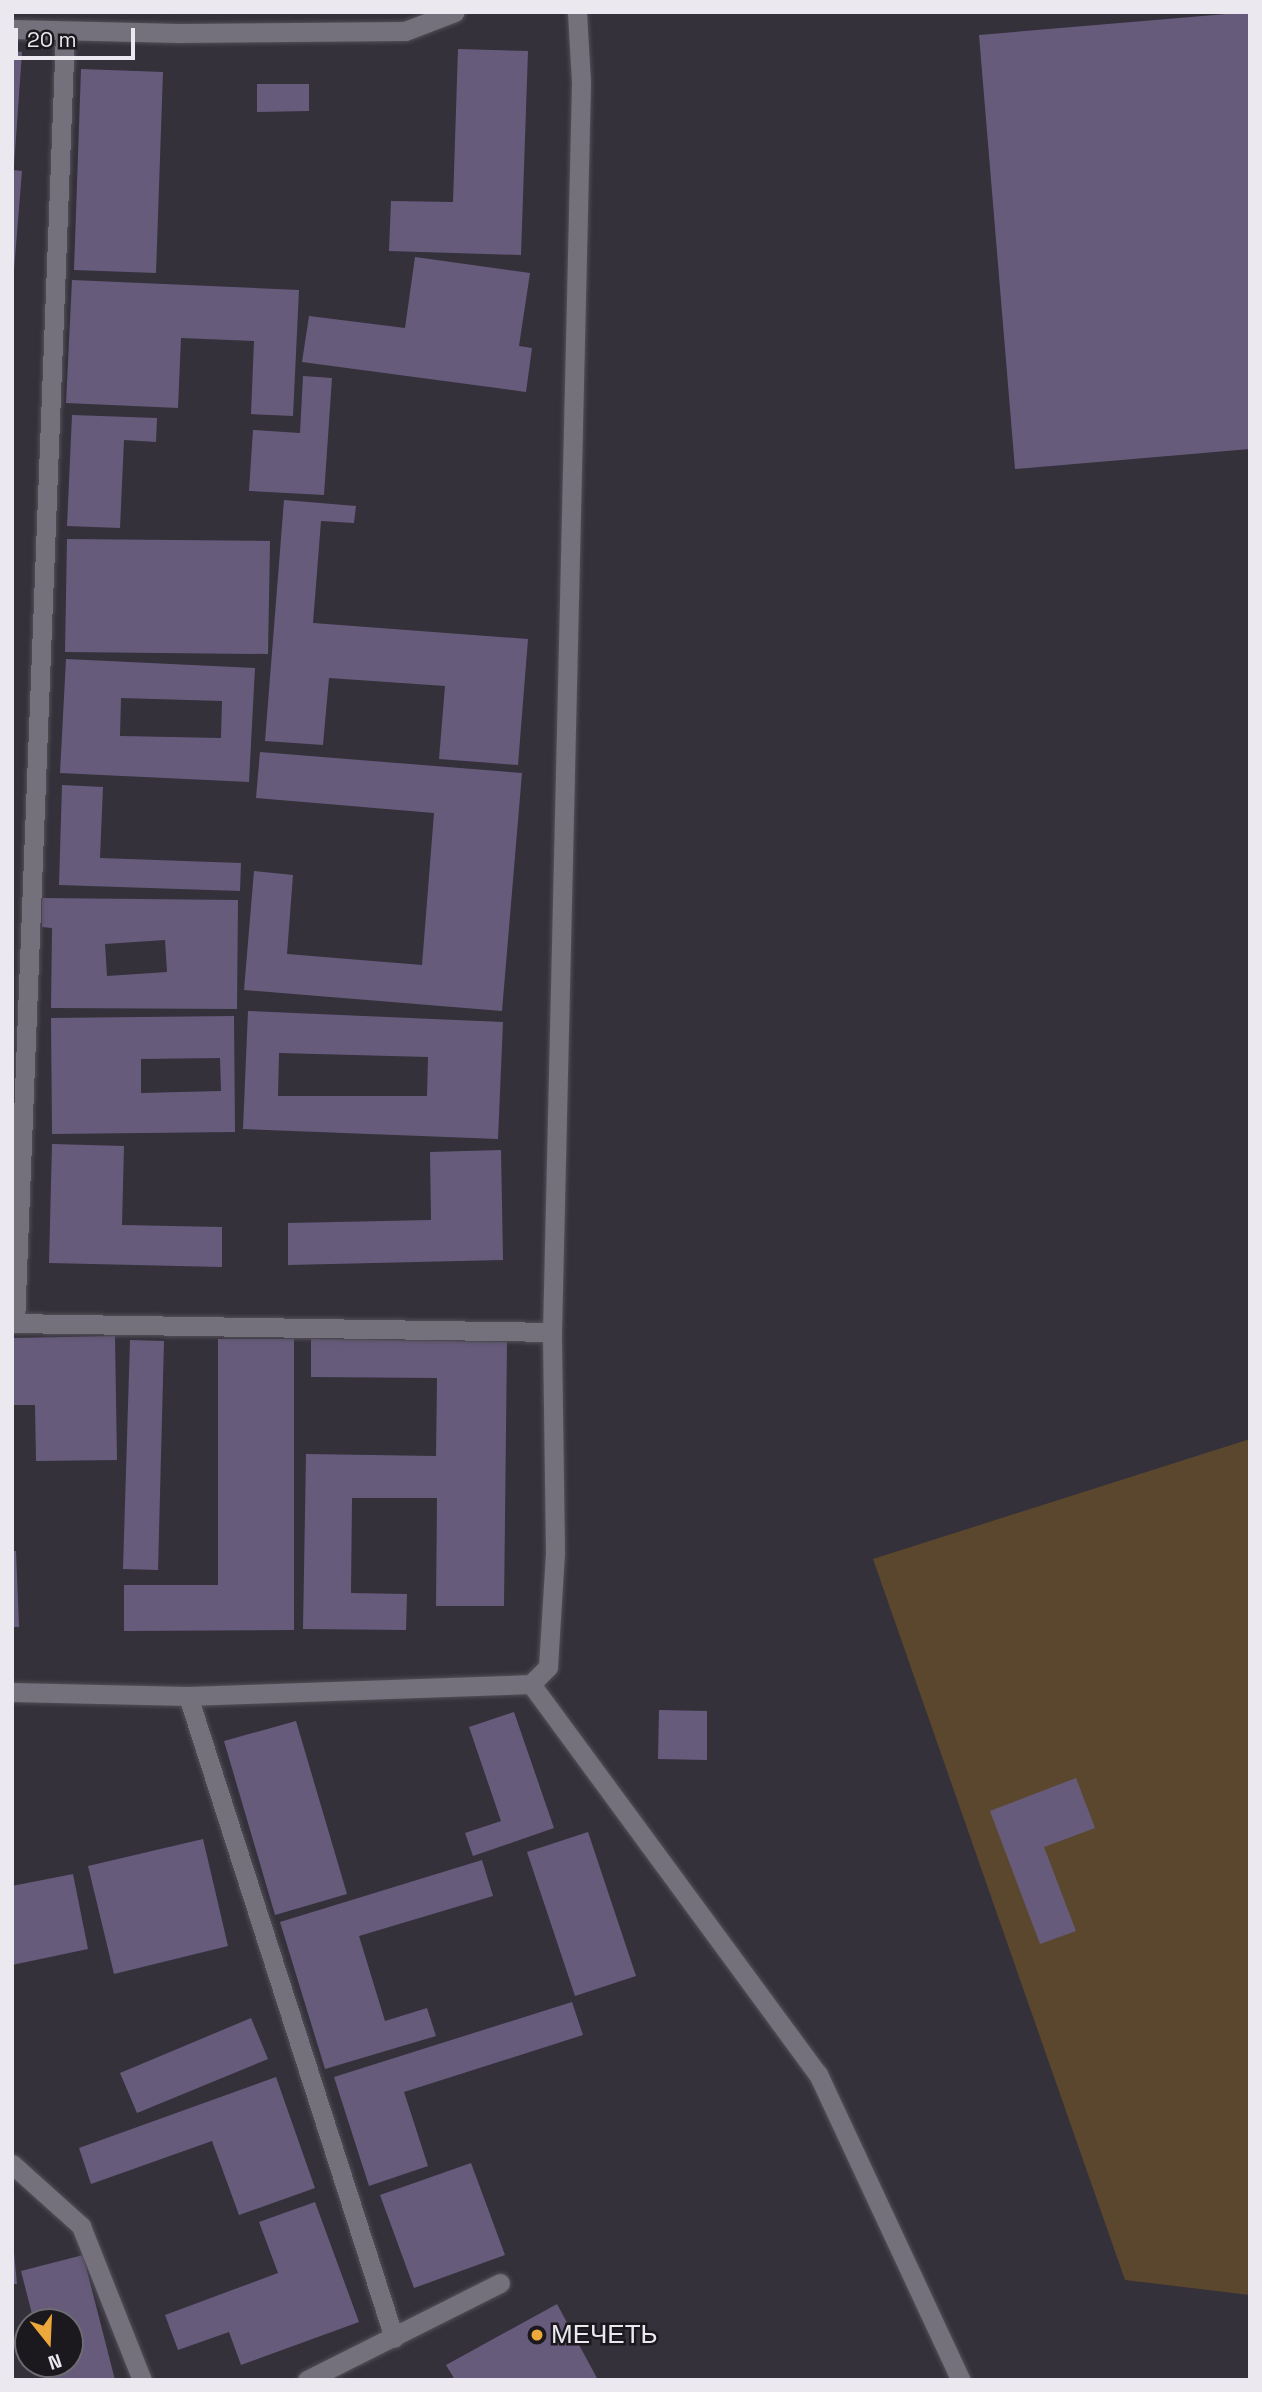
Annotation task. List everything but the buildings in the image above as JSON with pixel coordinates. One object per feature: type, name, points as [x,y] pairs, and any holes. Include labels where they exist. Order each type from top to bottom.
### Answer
[{"type":"street","points":[[12,29],[405,31],[455,12]]},
{"type":"street","points":[[12,1692],[188,1696],[531,1684],[548,1667],[555,1552],[552,1332],[581,82],[577,12]]},
{"type":"street","points":[[65,31],[14,1323],[552,1332]]},
{"type":"street","points":[[531,1684],[818,2074],[961,2380]]},
{"type":"street","points":[[188,1696],[394,2338]]},
{"type":"street","points":[[12,2164],[81,2226],[142,2380]]},
{"type":"street","points":[[307,2380],[500,2283]]},
{"type":"shaded area","points":[[1250,1439],[1250,2295],[1125,2280],[873,1559]]},
{"type":"place","name":"МЕЧЕТЬ","points":[[537,2335]]}]
